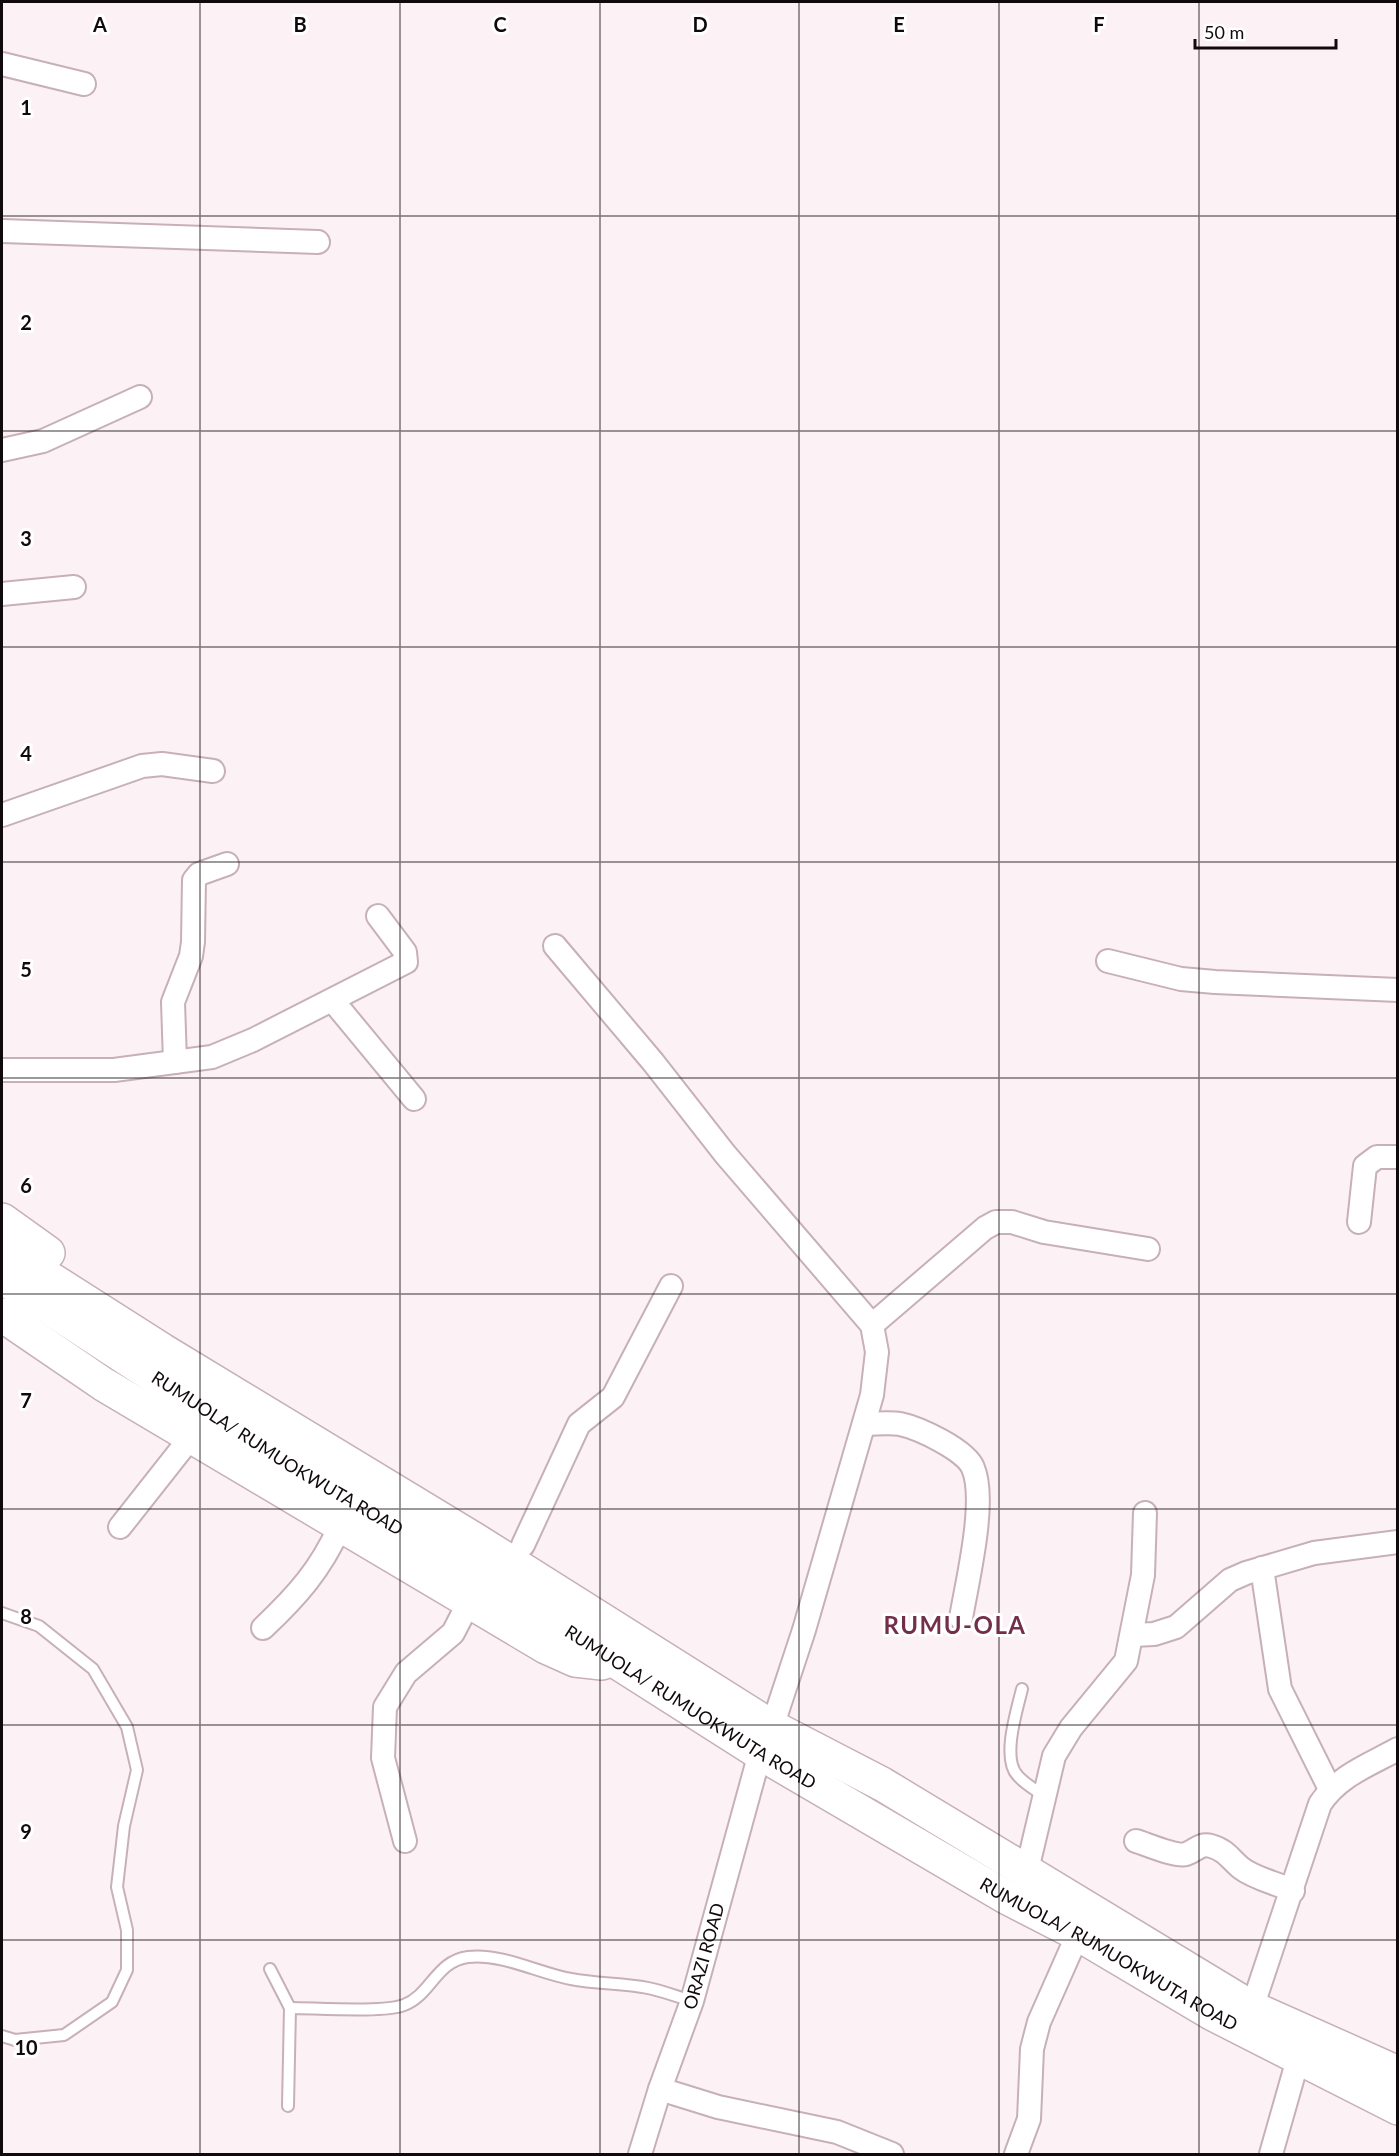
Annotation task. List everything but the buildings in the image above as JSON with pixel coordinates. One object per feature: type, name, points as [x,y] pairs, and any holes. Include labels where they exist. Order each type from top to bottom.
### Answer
[{"type":"main road","points":[[2,1220],[106,1292],[523,1545],[608,1601],[625,1653],[574,1660],[546,1647],[94,1378],[2,1315]]},
{"type":"main road","name":"RUMUOLA/ RUMUOKWUTA ROAD","points":[[2,1248],[477,1542],[625,1653]]},
{"type":"main road","name":"RUMUOLA/ RUMUOKWUTA ROAD","points":[[2,1277],[291,1466],[521,1601],[625,1653],[766,1740],[1006,1897],[1078,1934],[1213,2014],[1398,2108]]},
{"type":"main road","name":"RUMUOLA/ RUMUOKWUTA ROAD","points":[[766,1740],[882,1784],[1252,2008],[1398,2073]]},
{"type":"street","points":[[2,64],[84,84]]},
{"type":"street","points":[[2,231],[318,242]]},
{"type":"street","points":[[2,450],[43,441],[141,397]]},
{"type":"street","points":[[2,594],[74,587]]},
{"type":"street","points":[[2,815],[142,766],[162,764],[213,771]]},
{"type":"street","points":[[175,1062],[173,1002],[192,949],[194,880],[199,874],[227,864]]},
{"type":"street","points":[[2,1070],[114,1070],[212,1057],[333,1001],[406,962],[405,952],[378,916]]},
{"type":"street","points":[[555,946],[653,1062],[725,1154],[872,1325],[985,1228],[996,1222],[1012,1222],[1044,1232],[1148,1249]]},
{"type":"street","points":[[1108,961],[1181,979],[1398,990]]},
{"type":"street","points":[[333,1001],[414,1099]]},
{"type":"street","points":[[1359,1222],[1365,1166],[1377,1157],[1398,1157]]},
{"type":"street","points":[[523,1545],[579,1425],[613,1397],[671,1286]]},
{"type":"street","name":"ORAZI ROAD","points":[[640,2154],[660,2089],[692,2001],[766,1740],[807,1618],[864,1425],[877,1363],[872,1325]]},
{"type":"street","points":[[864,1425],[898,1424],[911,1427],[941,1441],[968,1460],[973,1467],[977,1507],[961,1618]]},
{"type":"street","points":[[120,1527],[191,1437]]},
{"type":"street","points":[[1027,1870],[1054,1756],[1071,1728],[1120,1672],[1126,1661],[1143,1575],[1145,1513]]},
{"type":"street","points":[[263,1628],[301,1592],[332,1544],[340,1526]]},
{"type":"street","points":[[1132,1635],[1154,1634],[1176,1627],[1230,1580],[1262,1568],[1314,1553],[1398,1542]]},
{"type":"street","points":[[1262,1568],[1280,1689],[1330,1789]]},
{"type":"street","points":[[405,1840],[383,1758],[385,1707],[406,1672],[453,1633],[469,1602]]},
{"type":"street","points":[[1252,2008],[1293,1891],[1320,1804],[1330,1789],[1346,1776],[1398,1749]]},
{"type":"street","points":[[1136,1841],[1177,1854],[1186,1854],[1199,1846],[1209,1845],[1231,1855],[1241,1868],[1293,1891]]},
{"type":"street","points":[[1017,2154],[1029,2119],[1032,2049],[1039,2022],[1078,1934]]},
{"type":"street","points":[[1271,2154],[1299,2059]]},
{"type":"street","points":[[660,2089],[718,2107],[837,2132],[892,2154]]},
{"type":"lane","points":[[2,1613],[39,1626],[93,1669],[127,1727],[137,1770],[124,1826],[117,1887],[127,1930],[127,1970],[112,2002],[64,2036],[15,2040],[2,2036]]},
{"type":"lane","points":[[1022,1689],[1013,1729],[1012,1766],[1016,1775],[1044,1796]]},
{"type":"lane","points":[[290,2008],[403,2006],[417,1999],[441,1968],[452,1961],[468,1957],[498,1960],[602,1985],[649,1988],[692,2001]]},
{"type":"lane","points":[[270,1969],[290,2008],[288,2106]]},
{"type":"district","name":"RUMU-OLA","points":[[955,1626]]}]
